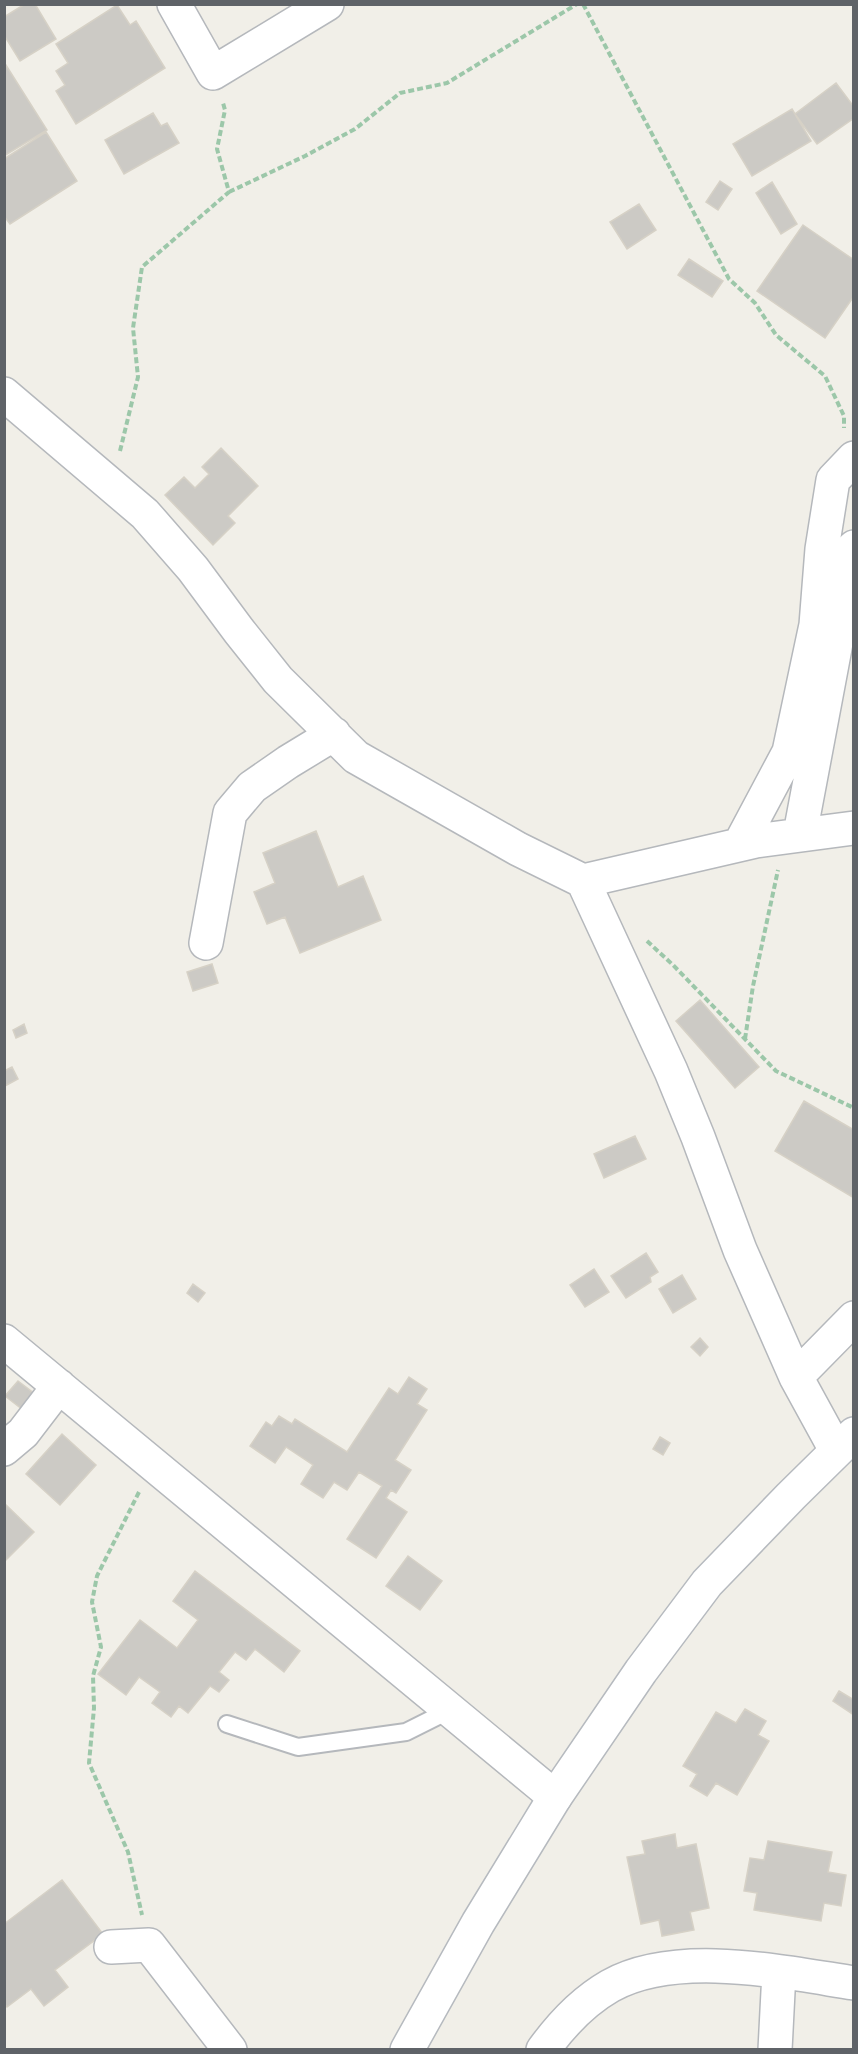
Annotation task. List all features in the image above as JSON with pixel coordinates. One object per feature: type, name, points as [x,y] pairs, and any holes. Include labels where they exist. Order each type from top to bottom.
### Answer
[{"type":"street","points":[[174,4],[213,73],[327,4]]},
{"type":"street","points":[[4,394],[145,514],[193,569],[278,680],[356,757],[518,849],[583,881],[671,1071],[740,1250],[796,1377],[845,1442],[707,1583],[641,1671],[555,1797],[478,1923],[407,2049]]},
{"type":"street","points":[[740,844],[789,752],[816,625],[822,549],[833,480],[849,463]]},
{"type":"street","points":[[793,836],[854,548]]},
{"type":"street","points":[[206,943],[230,813],[252,787],[334,734]]},
{"type":"street","points":[[583,881],[740,844],[854,828]]},
{"type":"street","points":[[796,1377],[854,1318]]},
{"type":"street","points":[[4,1341],[555,1797]]},
{"type":"street","points":[[4,1449],[23,1433],[59,1386]]},
{"type":"street","points":[[111,1947],[149,1945],[230,2049]]},
{"type":"street","points":[[543,2049],[580,2007],[610,1986],[641,1973],[685,1967],[725,1966],[854,1983]]},
{"type":"street","points":[[775,2049],[779,1972]]},
{"type":"lane","points":[[227,1724],[298,1747],[406,1732],[450,1710]]},
{"type":"path","points":[[114,488],[122,436],[138,378],[133,328],[142,267],[229,192],[306,156],[355,129],[400,93],[447,83],[577,4]]},
{"type":"path","points":[[583,4],[729,279],[755,303],[776,335],[825,376],[844,416],[849,463]]},
{"type":"path","points":[[213,73],[225,110],[216,149],[229,192]]},
{"type":"path","points":[[745,1040],[753,986],[793,836]]},
{"type":"path","points":[[603,922],[637,932],[673,965],[776,1071],[854,1108]]},
{"type":"path","points":[[149,1945],[128,1852],[88,1763],[93,1708],[93,1676],[101,1647],[92,1602],[97,1576],[153,1464]]},
{"type":"building","points":[[25,4],[35,4],[56,39],[20,61],[4,35],[4,17]]},
{"type":"building","points":[[117,5],[130,25],[136,21],[165,68],[76,124],[56,91],[65,85],[56,71],[68,63],[56,44]]},
{"type":"building","points":[[4,62],[47,130],[4,156]]},
{"type":"building","points":[[836,83],[854,107],[854,118],[817,144],[795,114]]},
{"type":"building","points":[[792,109],[811,141],[752,176],[733,144]]},
{"type":"building","points":[[153,113],[161,126],[167,123],[179,143],[124,174],[105,140]]},
{"type":"building","points":[[46,132],[77,181],[10,224],[4,216],[4,159]]},
{"type":"building","points":[[720,181],[732,189],[718,210],[706,202]]},
{"type":"building","points":[[772,182],[797,224],[781,234],[756,193]]},
{"type":"building","points":[[639,204],[656,230],[627,249],[610,222]]},
{"type":"building","points":[[639,204],[656,230],[627,249],[610,222]]},
{"type":"building","points":[[803,225],[854,260],[854,296],[825,338],[757,291]]},
{"type":"building","points":[[689,259],[723,281],[712,297],[678,275]]},
{"type":"building","points":[[221,448],[258,486],[228,516],[235,523],[213,545],[165,495],[184,477],[195,488],[209,474],[202,467]]},
{"type":"building","points":[[316,831],[338,887],[363,876],[381,920],[300,953],[285,917],[267,924],[254,892],[275,883],[263,853]]},
{"type":"building","points":[[212,964],[218,983],[193,991],[187,972]]},
{"type":"building","points":[[700,1000],[759,1067],[735,1088],[676,1021]]},
{"type":"building","points":[[24,1024],[27,1033],[16,1038],[13,1030]]},
{"type":"building","points":[[12,1067],[18,1079],[5,1086],[4,1071]]},
{"type":"building","points":[[804,1101],[854,1130],[854,1198],[775,1151]]},
{"type":"building","points":[[635,1136],[646,1159],[604,1178],[594,1154]]},
{"type":"building","points":[[646,1253],[658,1272],[650,1277],[651,1282],[626,1298],[611,1276]]},
{"type":"building","points":[[594,1269],[609,1292],[585,1307],[570,1285]]},
{"type":"building","points":[[682,1275],[696,1299],[673,1313],[659,1289]]},
{"type":"building","points":[[193,1284],[205,1293],[198,1302],[187,1293]]},
{"type":"building","points":[[700,1338],[708,1347],[700,1356],[691,1347]]},
{"type":"building","points":[[409,1377],[427,1389],[417,1404],[427,1410],[395,1460],[411,1470],[396,1493],[391,1490],[386,1498],[407,1512],[376,1558],[347,1539],[382,1486],[359,1472],[347,1490],[334,1482],[323,1498],[301,1484],[313,1465],[286,1447],[275,1463],[250,1446],[266,1422],[272,1426],[279,1416],[292,1424],[295,1419],[347,1452],[389,1388],[398,1394]]},
{"type":"building","points":[[18,1381],[35,1394],[23,1410],[5,1396]]},
{"type":"building","points":[[62,1434],[96,1465],[60,1505],[26,1474]]},
{"type":"building","points":[[660,1437],[670,1443],[663,1455],[653,1449]]},
{"type":"building","points":[[4,1503],[34,1532],[4,1562]]},
{"type":"building","points":[[408,1556],[442,1581],[420,1610],[386,1586]]},
{"type":"building","points":[[195,1571],[300,1651],[284,1672],[255,1649],[246,1660],[235,1652],[219,1672],[229,1680],[219,1692],[210,1686],[188,1713],[179,1706],[171,1717],[152,1703],[160,1692],[139,1677],[126,1695],[98,1674],[140,1620],[177,1648],[198,1620],[173,1601]]},
{"type":"building","points":[[839,1691],[854,1700],[854,1715],[833,1701]]},
{"type":"building","points":[[745,1709],[766,1721],[758,1735],[769,1741],[737,1795],[716,1783],[707,1796],[690,1786],[697,1774],[683,1766],[716,1712],[736,1723]]},
{"type":"building","points":[[675,1834],[677,1848],[696,1844],[709,1908],[690,1912],[694,1930],[662,1936],[659,1920],[641,1924],[627,1857],[645,1854],[642,1841]]},
{"type":"building","points":[[768,1841],[832,1852],[828,1872],[846,1875],[841,1906],[824,1903],[821,1921],[754,1910],[757,1893],[744,1891],[750,1858],[764,1860]]},
{"type":"building","points":[[62,1880],[103,1934],[55,1970],[68,1987],[44,2006],[31,1989],[7,2007],[4,2003],[4,1924]]}]
